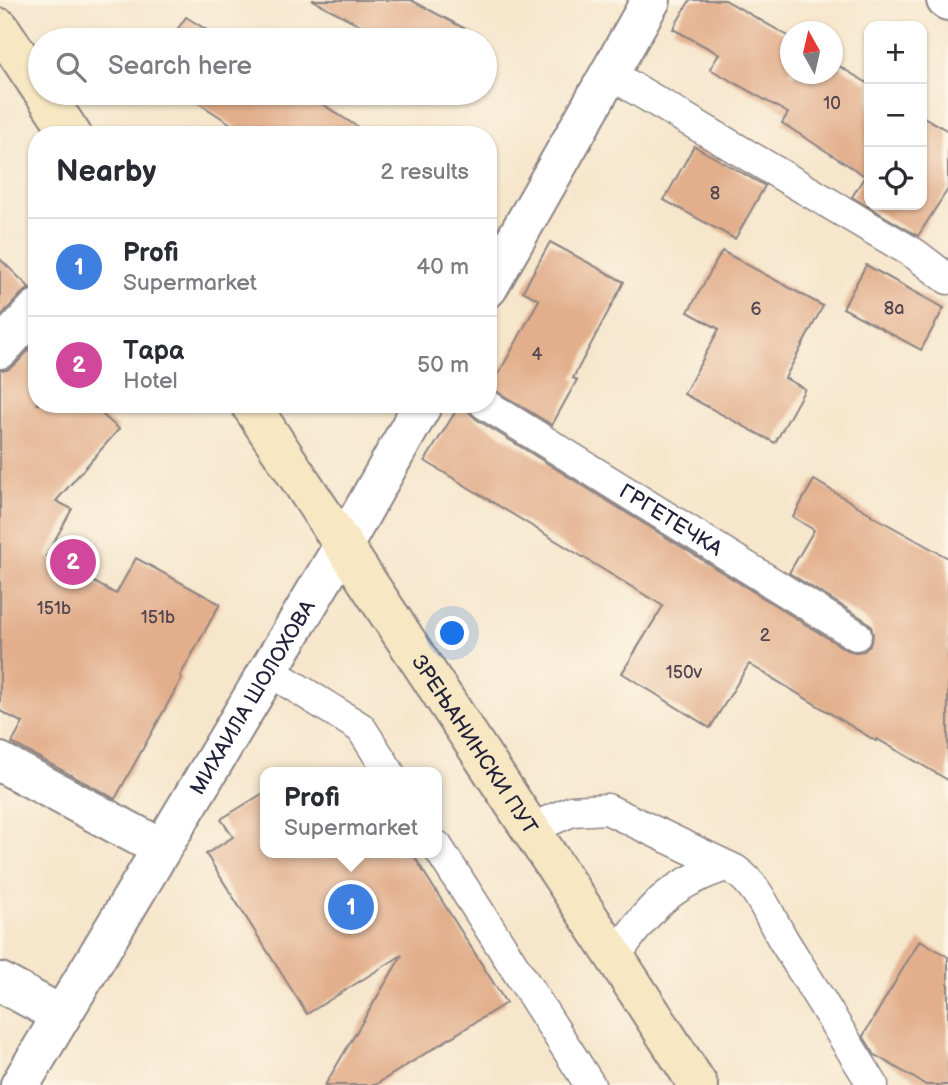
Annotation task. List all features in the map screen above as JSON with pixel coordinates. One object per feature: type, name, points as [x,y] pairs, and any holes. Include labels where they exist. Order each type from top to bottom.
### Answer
[{"type":"main road","points":[[0,28],[28,70]]},
{"type":"main road","points":[[52,105],[66,126]]},
{"type":"main road","name":"ЗРЕЊАНИНСКИ ПУТ","points":[[256,413],[698,1085]]},
{"type":"street","points":[[497,272],[651,0]]},
{"type":"street","points":[[0,349],[28,319]]},
{"type":"street","points":[[342,546],[417,413]]},
{"type":"street","name":"МИХАИЛА ШОЛОХОВА","points":[[20,1085],[342,546]]},
{"type":"street","points":[[0,762],[161,848]]},
{"type":"street","points":[[0,982],[61,1015]]},
{"type":"lane","points":[[610,74],[915,254],[948,279]]},
{"type":"lane","name":"ГРГЕТЕЧКА","points":[[497,411],[856,635]]},
{"type":"lane","points":[[268,670],[361,728],[386,767]]},
{"type":"lane","points":[[530,830],[572,811],[607,809],[745,876],[757,890],[781,936],[873,1085]]},
{"type":"lane","points":[[442,854],[590,1085]]},
{"type":"lane","points":[[615,957],[653,907],[668,894],[702,873],[726,866]]},
{"type":"building","points":[[312,0],[411,0],[464,28],[366,28]]},
{"type":"building","points":[[690,0],[725,0],[780,31],[780,84],[843,84],[843,69],[864,81],[864,175],[782,123],[788,113],[710,69],[719,54],[673,29]]},
{"type":"building","points":[[186,17],[204,28],[178,28]]},
{"type":"building","points":[[202,105],[324,105],[356,126],[234,126]]},
{"type":"building","points":[[927,119],[948,131],[948,189],[918,236],[874,210],[927,210]]},
{"type":"building","points":[[694,146],[765,186],[735,239],[664,200]]},
{"type":"building","points":[[864,178],[864,204],[852,197]]},
{"type":"building","points":[[550,242],[624,282],[573,378],[577,380],[552,425],[497,392],[497,377],[539,300],[523,291]]},
{"type":"building","points":[[722,251],[823,306],[785,378],[805,389],[775,443],[684,394],[719,329],[688,312]]},
{"type":"building","points":[[0,259],[28,286],[28,289],[0,317]]},
{"type":"building","points":[[866,265],[944,308],[921,350],[843,308]]},
{"type":"building","points":[[28,351],[28,413],[100,413],[119,429],[56,501],[72,509],[46,556],[116,594],[136,558],[220,604],[115,799],[12,743],[23,723],[0,711],[0,370],[7,370]]},
{"type":"building","points":[[455,413],[470,413],[847,650],[855,652],[864,651],[870,645],[873,635],[871,626],[789,573],[814,530],[793,517],[814,480],[948,558],[948,780],[877,739],[876,741],[749,664],[710,728],[622,673],[663,606],[425,461]]},
{"type":"building","points":[[260,795],[260,858],[415,858],[506,1003],[375,1085],[325,1085],[402,955],[307,1014],[206,854],[233,837],[221,819]]},
{"type":"building","points":[[920,940],[948,957],[948,1085],[926,1085],[875,1055],[863,1036]]},
{"type":"place","name":"Тара","points":[[73,562]]},
{"type":"place","name":"Profi","points":[[351,907]]}]
